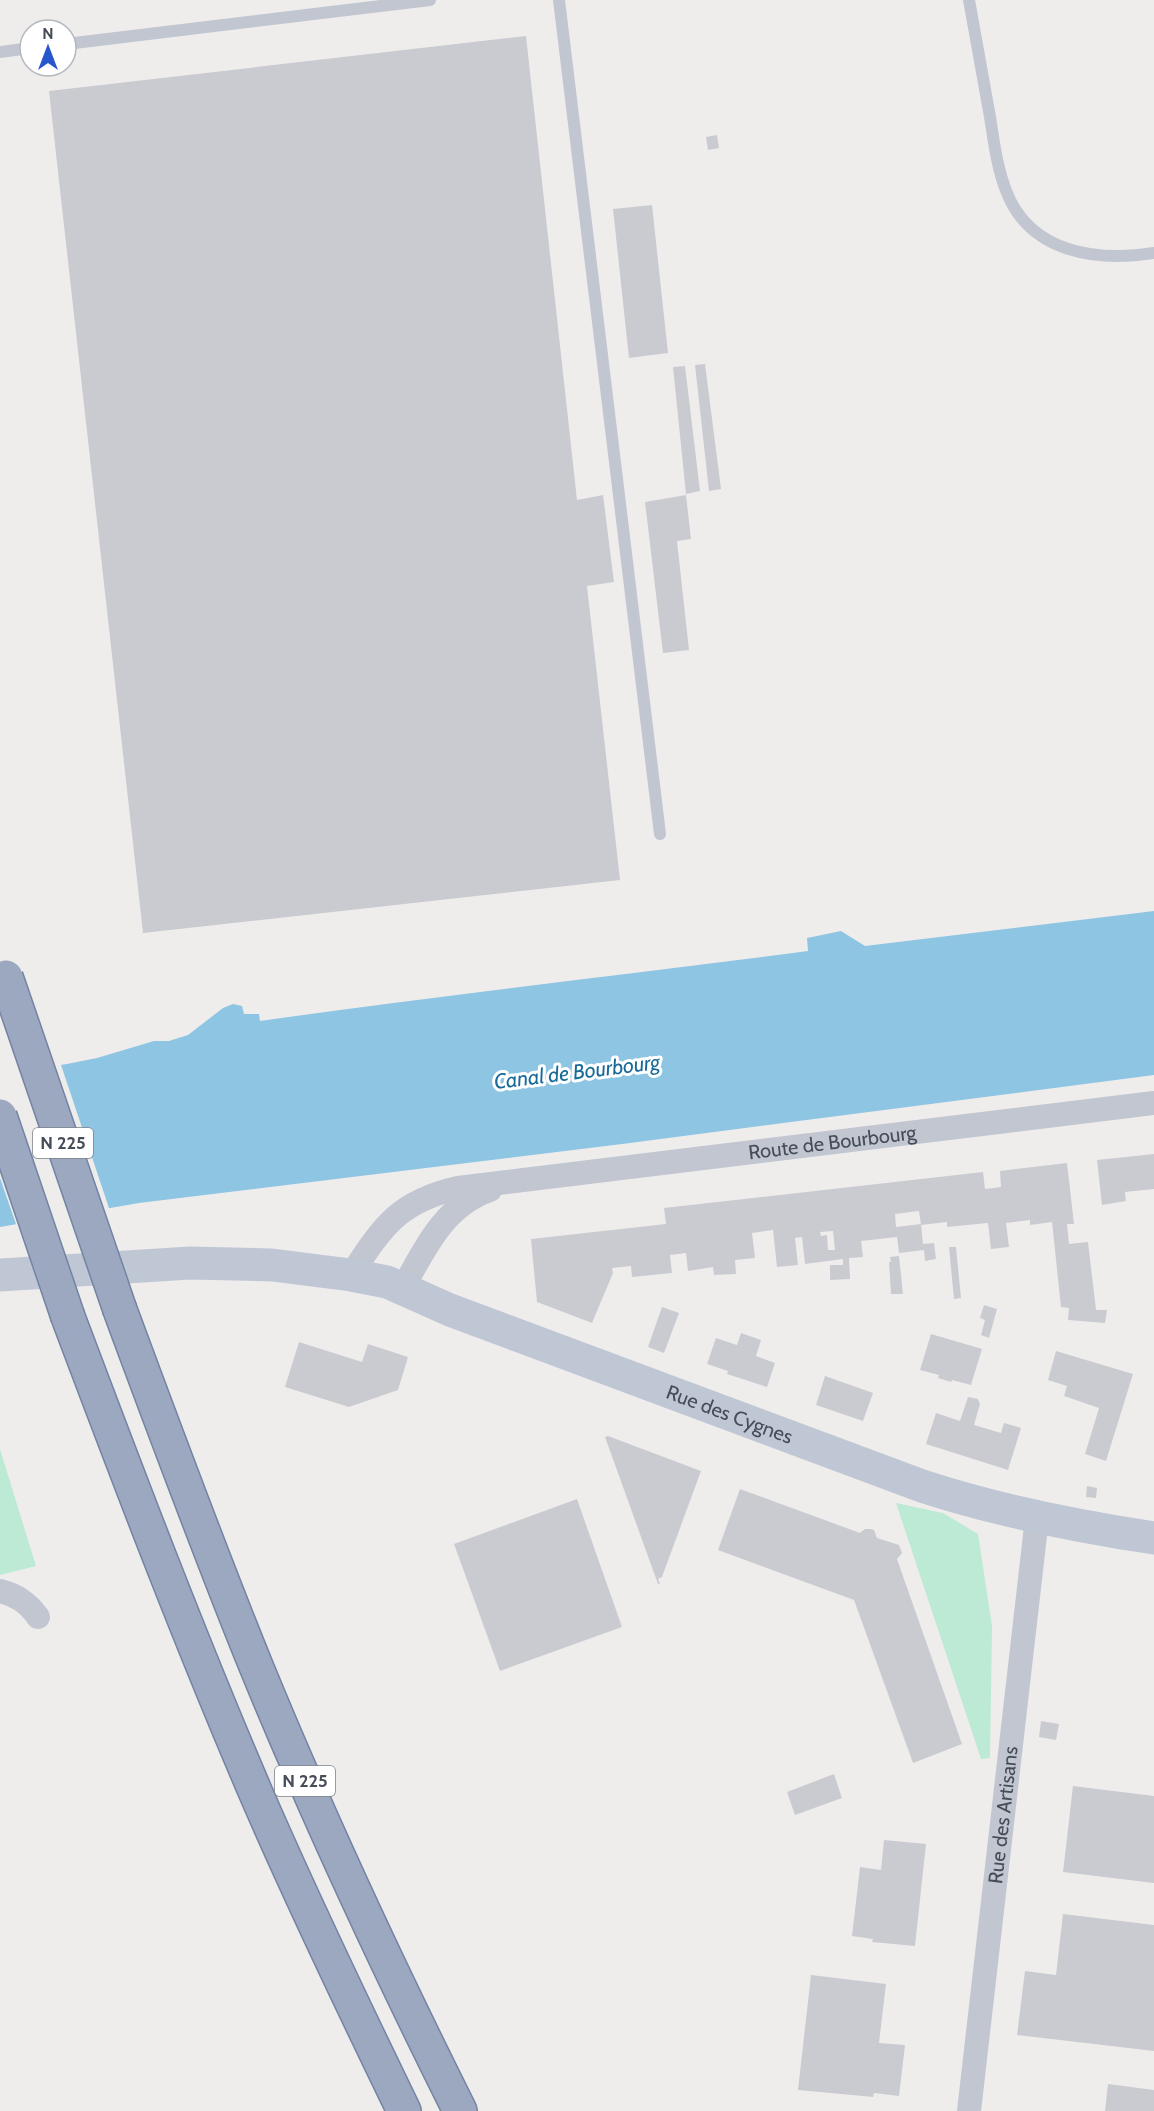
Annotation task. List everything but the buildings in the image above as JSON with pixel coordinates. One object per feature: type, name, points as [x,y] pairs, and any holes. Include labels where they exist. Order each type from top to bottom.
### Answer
[{"type":"highway","name":"N 225","points":[[3,967],[120,1310],[191,1502],[291,1749],[367,1919],[460,2111]]},
{"type":"highway","name":"N 225","points":[[0,1116],[68,1317],[132,1487],[242,1760],[306,1905],[404,2111]]},
{"type":"main road","name":"Rue des Cygnes","points":[[0,1275],[218,1263],[272,1265],[387,1282],[450,1310],[873,1469],[959,1498],[1037,1518],[1114,1532],[1154,1536]]},
{"type":"street","name":"Route de Bourbourg","points":[[351,1275],[381,1231],[402,1210],[430,1196],[458,1188],[1154,1102]]},
{"type":"street","name":"Route de Bourbourg","points":[[403,1288],[431,1237],[456,1208],[479,1194],[511,1182]]},
{"type":"street","name":"Rue des Artisans","points":[[969,2111],[1037,1518]]},
{"type":"street","points":[[0,1591],[20,1598],[38,1617]]},
{"type":"lane","points":[[78,43],[430,0]]},
{"type":"lane","points":[[558,0],[660,834]]},
{"type":"lane","points":[[969,0],[998,162],[1007,192],[1020,216],[1047,240],[1075,252],[1118,257],[1154,253]]},
{"type":"lane","points":[[0,52],[18,50]]},
{"type":"green space","points":[[0,1449],[36,1566],[0,1575]]},
{"type":"green space","points":[[896,1503],[943,1513],[978,1534],[992,1626],[990,1758],[981,1759]]},
{"type":"water","name":"Canal de Bourbourg","points":[[1154,911],[1154,1075],[630,1143],[139,1203],[0,1227],[0,1074],[67,1064],[97,1058],[154,1041],[169,1041],[188,1035],[223,1008],[233,1004],[242,1006],[244,1014],[259,1014],[260,1021],[808,951],[807,938],[841,931],[865,946]]},
{"type":"pier","points":[[60,1062],[110,1211],[17,1227],[0,1178],[0,1071]]}]
